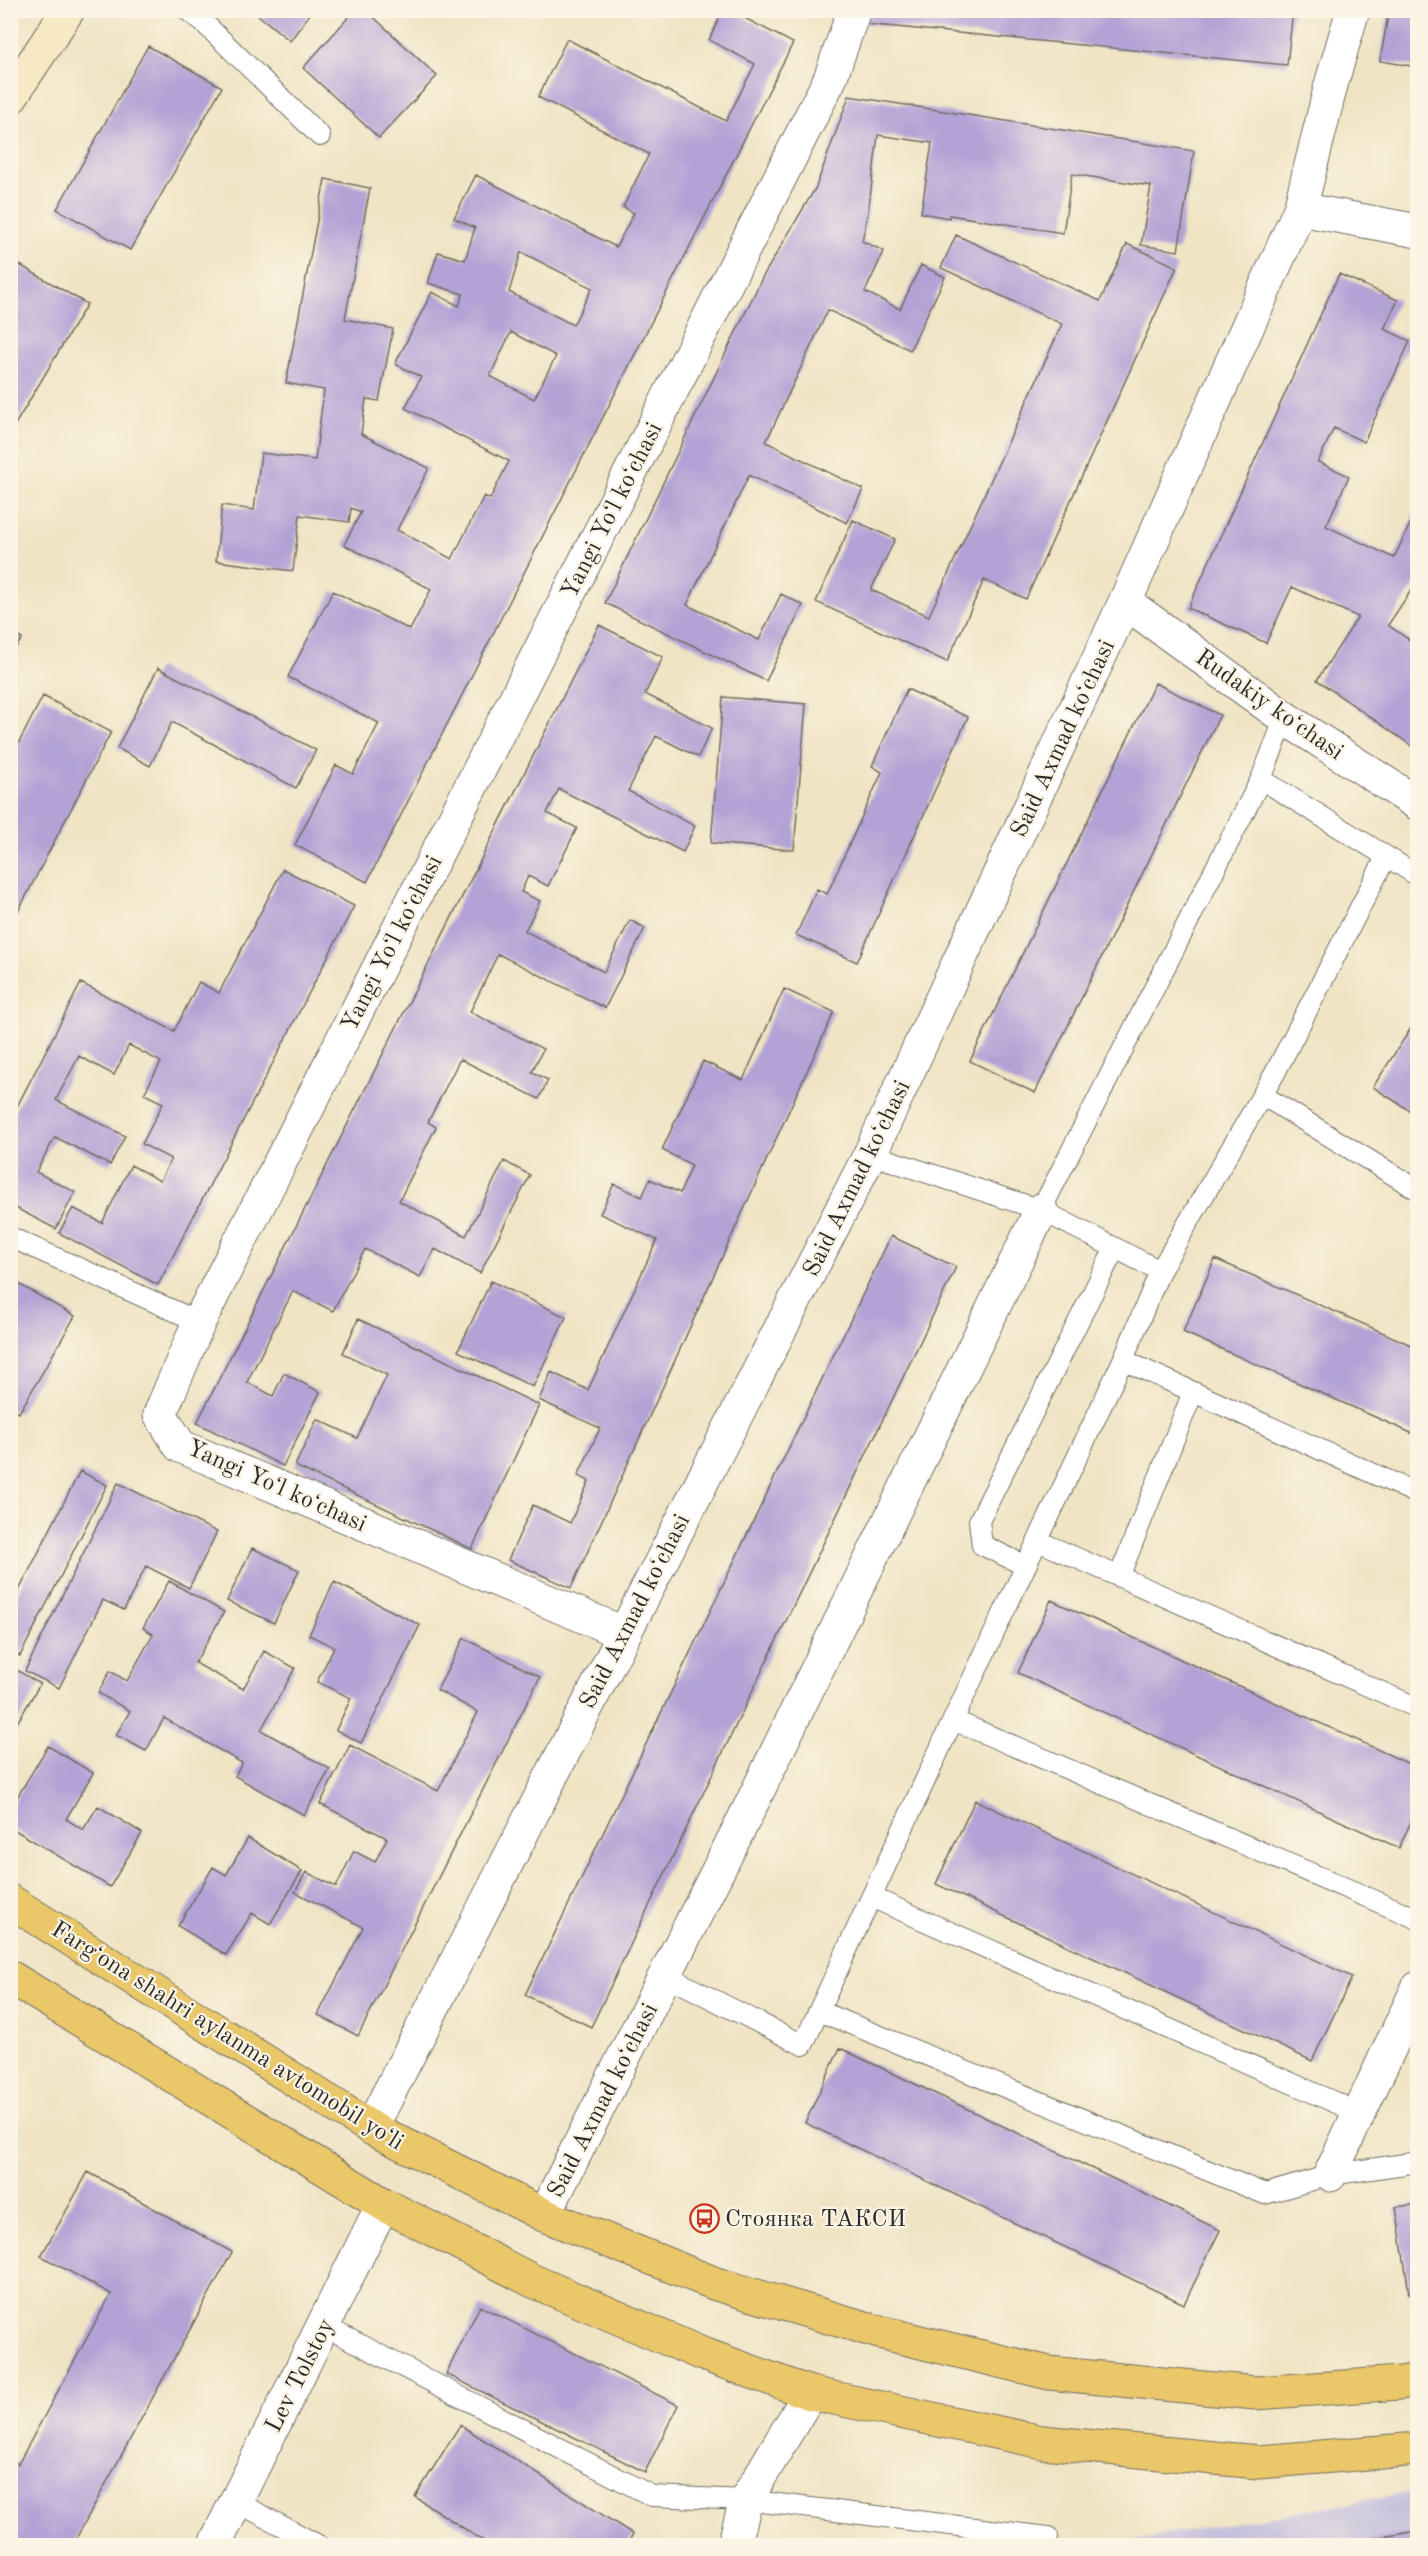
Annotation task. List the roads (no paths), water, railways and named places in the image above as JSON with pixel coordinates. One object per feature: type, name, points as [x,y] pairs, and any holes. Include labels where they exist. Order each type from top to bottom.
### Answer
[{"type":"highway","name":"Fargʻona shahri aylanma avtomobil yoʻli","points":[[10,1901],[371,2128],[544,2215],[716,2284],[879,2332],[1049,2373],[1256,2393],[1418,2380]]},
{"type":"highway","points":[[10,1977],[383,2204],[533,2281],[700,2353],[810,2393],[1042,2442],[1258,2462],[1418,2449]]},
{"type":"main road","points":[[10,98],[68,10]]},
{"type":"street","name":"Yangi Yoʻl koʻchasi","points":[[623,1633],[180,1446],[160,1414],[199,1322],[830,79],[854,10]]},
{"type":"street","name":"Said Axmad koʻchasi","points":[[371,2128],[870,1154],[1125,602],[1300,209],[1331,85],[1353,10]]},
{"type":"street","points":[[1300,209],[1418,231]]},
{"type":"street","name":"Rudakiy koʻchasi","points":[[1125,602],[1285,718],[1418,804]]},
{"type":"street","name":"Said Axmad koʻchasi","points":[[544,2215],[747,1813],[1041,1210]]},
{"type":"street","points":[[1330,2175],[1415,2000]]},
{"type":"street","name":"Lev Tolstoy","points":[[214,2546],[383,2204]]},
{"type":"street","points":[[734,2546],[746,2500],[810,2393]]},
{"type":"lane","points":[[187,10],[320,136]]},
{"type":"lane","points":[[1041,1210],[1261,779],[1285,718]]},
{"type":"lane","points":[[1261,779],[1418,876]]},
{"type":"lane","points":[[665,1975],[803,2045],[1123,1360],[1160,1271],[1262,1095],[1386,857]]},
{"type":"lane","points":[[1262,1095],[1418,1190]]},
{"type":"lane","points":[[870,1154],[1041,1210],[1160,1271]]},
{"type":"lane","points":[[10,1237],[199,1322]]},
{"type":"lane","points":[[1026,1566],[982,1545],[979,1521],[1115,1248]]},
{"type":"lane","points":[[1123,1360],[1418,1494]]},
{"type":"lane","points":[[1119,1577],[1193,1392]]},
{"type":"lane","points":[[1038,1541],[1418,1708]]},
{"type":"lane","points":[[953,1720],[1418,1919]]},
{"type":"lane","points":[[871,1897],[1359,2113]]},
{"type":"lane","points":[[819,2011],[1265,2194],[1330,2175],[1418,2162]]},
{"type":"lane","points":[[324,2326],[652,2496],[746,2500],[1048,2537]]},
{"type":"lane","points":[[235,2501],[320,2546]]},
{"type":"place","name":"Стоянка ТАКСИ","points":[[704,2218]]}]
